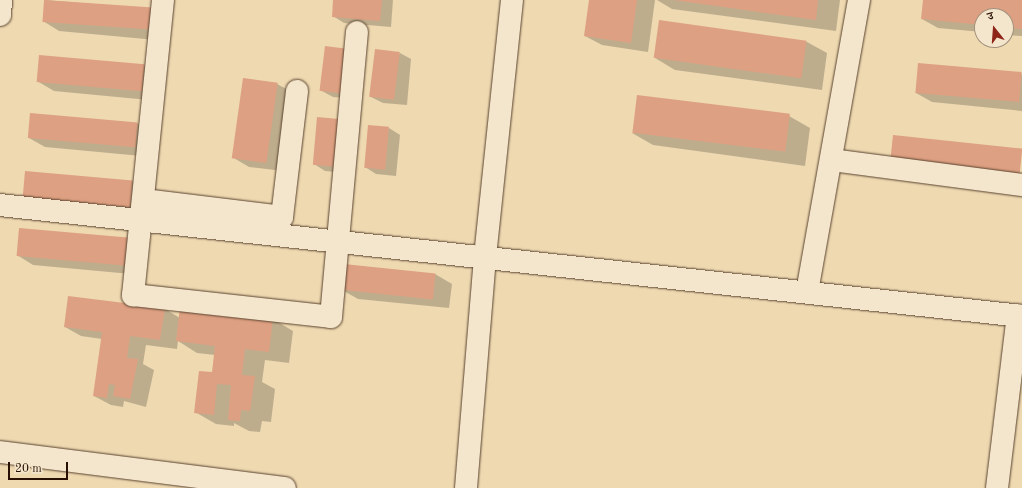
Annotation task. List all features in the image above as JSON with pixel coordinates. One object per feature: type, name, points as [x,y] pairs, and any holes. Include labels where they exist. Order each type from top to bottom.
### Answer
[{"type":"street","points":[[0,15],[2,0]]},
{"type":"street","points":[[163,0],[143,210],[133,295],[331,317],[335,241],[358,32]]},
{"type":"street","points":[[466,488],[485,257],[512,0]]},
{"type":"street","points":[[807,292],[832,160],[859,0]]},
{"type":"street","points":[[0,205],[143,210],[282,218],[297,91]]},
{"type":"street","points":[[832,160],[1022,185]]},
{"type":"street","points":[[143,210],[335,241],[1020,316],[997,488]]},
{"type":"street","points":[[0,452],[251,486],[285,488]]},
{"type":"building","points":[[44,0],[153,8],[151,30],[42,22]]},
{"type":"building","points":[[333,0],[382,0],[380,21],[332,17]]},
{"type":"building","points":[[589,0],[637,0],[631,43],[584,36]]},
{"type":"building","points":[[674,0],[818,0],[816,20]]},
{"type":"building","points":[[923,0],[1022,0],[1022,29],[1014,28],[1014,8],[974,8],[974,24],[921,19]]},
{"type":"building","points":[[659,20],[807,41],[801,78],[654,58]]},
{"type":"building","points":[[325,46],[349,49],[343,94],[320,91]]},
{"type":"building","points":[[375,49],[400,52],[394,100],[369,97]]},
{"type":"building","points":[[39,55],[145,64],[142,91],[37,82]]},
{"type":"building","points":[[918,63],[1022,72],[1019,102],[915,93]]},
{"type":"building","points":[[243,78],[278,83],[266,163],[232,158]]},
{"type":"building","points":[[637,95],[790,114],[785,151],[632,133]]},
{"type":"building","points":[[30,113],[138,122],[135,147],[28,138]]},
{"type":"building","points":[[317,117],[339,119],[335,167],[313,165]]},
{"type":"building","points":[[368,125],[389,127],[385,170],[364,168]]},
{"type":"building","points":[[893,135],[1022,149],[1019,175],[890,162]]},
{"type":"building","points":[[25,171],[133,180],[130,207],[23,198]]},
{"type":"building","points":[[19,228],[128,237],[125,265],[17,256]]},
{"type":"building","points":[[344,264],[435,274],[433,299],[341,290]]},
{"type":"building","points":[[68,296],[165,308],[160,340],[130,336],[127,358],[138,359],[130,399],[113,396],[115,385],[109,384],[107,398],[93,396],[102,332],[64,327]]},
{"type":"building","points":[[180,307],[192,309],[192,313],[258,320],[259,316],[273,318],[269,352],[245,349],[242,375],[255,376],[250,411],[241,410],[240,421],[228,420],[231,385],[217,384],[214,415],[194,413],[199,371],[212,372],[215,346],[176,341]]}]
